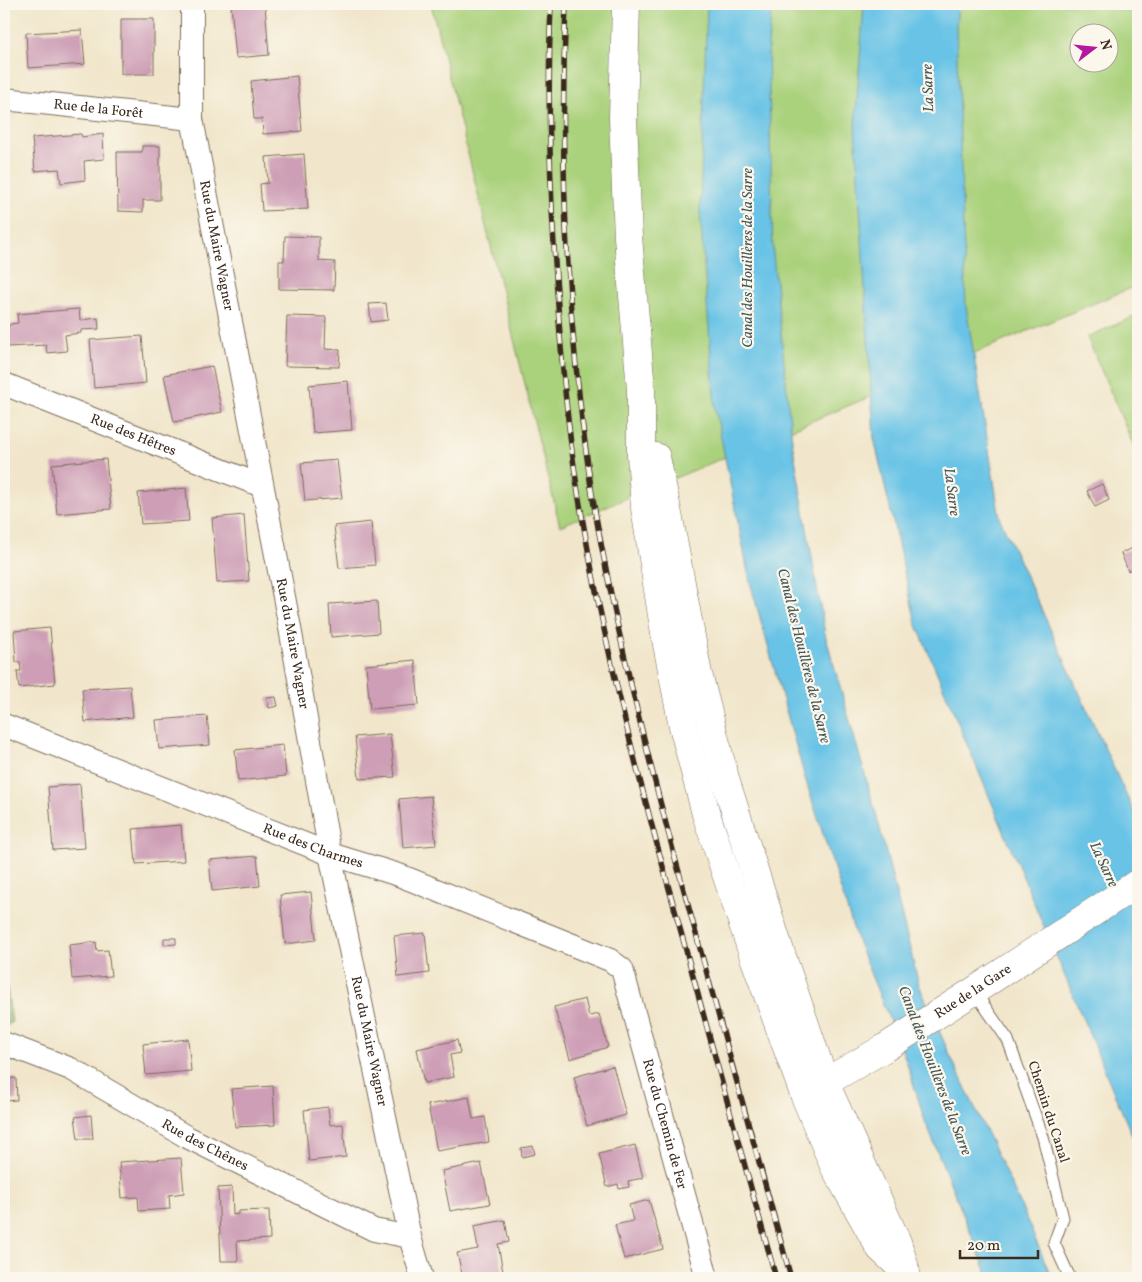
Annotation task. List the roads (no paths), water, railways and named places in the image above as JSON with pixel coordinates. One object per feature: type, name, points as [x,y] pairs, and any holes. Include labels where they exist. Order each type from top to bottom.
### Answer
[{"type":"street","name":"Rue du Maire Wagner","points":[[192,4],[192,119],[290,628],[330,854],[410,1237],[422,1278]]},
{"type":"street","points":[[626,4],[623,118],[628,237],[642,389],[698,674],[726,782],[778,942],[815,1089],[897,1242],[908,1275]]},
{"type":"street","name":"Rue de la Forêt","points":[[4,99],[192,119]]},
{"type":"street","name":"Rue des Hêtres","points":[[4,384],[262,486]]},
{"type":"street","name":"Rue des Charmes","points":[[4,725],[330,854],[399,875],[610,960],[622,969]]},
{"type":"street","name":"Rue de la Gare","points":[[815,1089],[975,991],[1138,883]]},
{"type":"street","name":"Rue du Chemin de Fer","points":[[622,969],[707,1278]]},
{"type":"street","name":"Rue des Chênes","points":[[4,1045],[6,1044],[71,1069],[187,1137],[374,1230],[410,1237]]},
{"type":"lane","name":"Chemin du Canal","points":[[975,991],[1008,1040],[1043,1137],[1063,1218],[1054,1243],[1070,1278]]},
{"type":"water","name":"Canal des Houillères de la Sarre","points":[[707,4],[772,4],[768,44],[773,254],[792,441],[825,634],[877,817],[919,985],[1018,1199],[1052,1278],[989,1278],[925,1121],[906,1060],[858,943],[805,778],[750,582],[715,408],[700,211]]},
{"type":"water","name":"La Sarre","points":[[864,4],[958,4],[956,27],[966,306],[1000,519],[1138,821],[1138,1143],[1134,1140],[916,623],[874,438],[855,126]]},
{"type":"railway","points":[[551,4],[549,112],[551,184],[560,340],[577,486],[598,599],[636,766],[776,1278]]},
{"type":"railway","points":[[566,4],[564,183],[570,302],[582,421],[594,507],[618,628],[655,780],[791,1278]]}]
